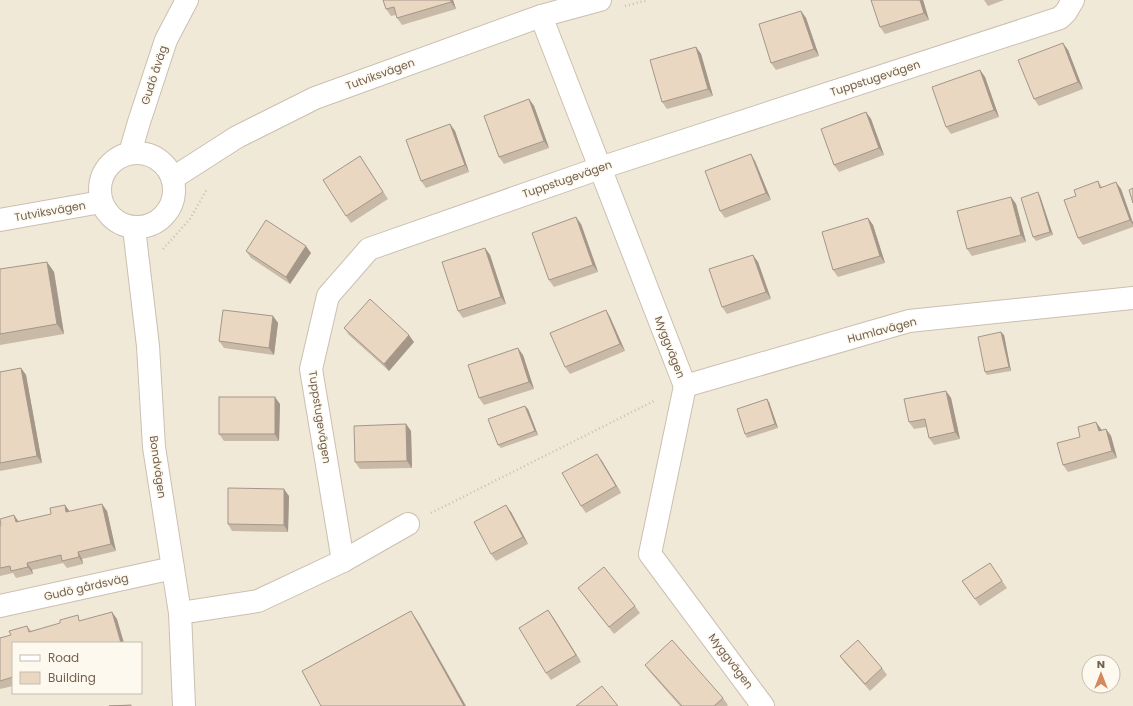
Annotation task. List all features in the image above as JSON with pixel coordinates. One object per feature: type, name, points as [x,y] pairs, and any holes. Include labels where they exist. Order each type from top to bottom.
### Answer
[{"type":"street","name":"Gudö åväg","points":[[130,153],[166,40],[187,0]]},
{"type":"street","name":"Tutviksvägen","points":[[173,178],[237,137],[315,98],[541,16],[600,0]]},
{"type":"street","name":"Tuppstugevägen","points":[[343,561],[311,369],[328,296],[369,249],[600,168],[1060,18],[1066,12],[1073,0]]},
{"type":"street","name":"Myggvägen","points":[[541,16],[685,386],[650,554],[763,706]]},
{"type":"street","points":[[140,152],[154,156],[166,165],[173,178],[175,193],[171,207],[162,219],[149,226],[134,228],[120,224],[108,215],[101,202],[99,187],[103,173],[112,161],[130,153],[140,152]]},
{"type":"street","name":"Tutviksvägen","points":[[0,220],[101,202]]},
{"type":"street","name":"Bondvägen","points":[[134,228],[148,346],[154,446],[180,613],[184,706]]},
{"type":"street","name":"Humlavägen","points":[[685,386],[910,321],[1133,298]]},
{"type":"street","points":[[180,613],[258,601],[343,561],[408,524]]},
{"type":"street","name":"Gudö gårdsväg","points":[[0,606],[173,568]]},
{"type":"path","points":[[624,6],[648,0]]},
{"type":"path","points":[[162,251],[190,219],[208,187]]},
{"type":"path","points":[[408,524],[685,386]]},
{"type":"shaded area","points":[[0,0],[1133,0],[1133,706],[0,706]]},
{"type":"building","points":[[383,0],[451,0],[451,2],[397,18],[394,7],[386,9]]},
{"type":"building","points":[[871,0],[920,0],[924,13],[880,27]]},
{"type":"building","points":[[801,11],[814,49],[771,63],[759,24]]},
{"type":"building","points":[[1063,43],[1078,82],[1034,99],[1018,60]]},
{"type":"building","points":[[696,47],[708,89],[662,102],[650,60]]},
{"type":"building","points":[[980,70],[994,110],[946,127],[932,87]]},
{"type":"building","points":[[529,99],[544,141],[499,157],[484,116]]},
{"type":"building","points":[[866,112],[879,148],[834,165],[821,129]]},
{"type":"building","points":[[450,124],[465,165],[421,181],[406,140]]},
{"type":"building","points":[[751,154],[766,193],[720,211],[705,171]]},
{"type":"building","points":[[360,156],[383,192],[346,216],[323,180]]},
{"type":"building","points":[[1098,181],[1100,188],[1116,182],[1130,220],[1078,238],[1064,200],[1076,196],[1074,190]]},
{"type":"building","points":[[1133,188],[1133,203],[1129,190]]},
{"type":"building","points":[[1038,192],[1050,232],[1033,237],[1021,198]]},
{"type":"building","points":[[1011,197],[1021,235],[967,249],[957,211]]},
{"type":"building","points":[[576,217],[593,265],[549,280],[532,233]]},
{"type":"building","points":[[868,218],[880,256],[833,270],[822,232]]},
{"type":"building","points":[[266,220],[306,246],[286,277],[246,251]]},
{"type":"building","points":[[485,248],[501,297],[458,311],[442,262]]},
{"type":"building","points":[[753,255],[766,292],[722,307],[709,269]]},
{"type":"building","points":[[47,262],[57,324],[0,334],[0,269]]},
{"type":"building","points":[[370,299],[409,335],[384,364],[344,328]]},
{"type":"building","points":[[223,310],[273,316],[269,348],[219,341]]},
{"type":"building","points":[[606,310],[620,344],[565,367],[550,333]]},
{"type":"building","points":[[1001,332],[1009,367],[985,372],[978,337]]},
{"type":"building","points":[[518,348],[529,382],[479,398],[468,365]]},
{"type":"building","points":[[21,368],[37,456],[0,463],[0,372]]},
{"type":"building","points":[[946,391],[955,432],[929,438],[925,419],[909,422],[904,399]]},
{"type":"building","points":[[219,397],[275,397],[275,434],[219,434]]},
{"type":"building","points":[[767,399],[775,424],[745,434],[737,409]]},
{"type":"building","points":[[525,406],[535,431],[498,445],[488,419]]},
{"type":"building","points":[[1096,422],[1099,431],[1106,429],[1112,451],[1063,465],[1057,443],[1080,437],[1078,427]]},
{"type":"building","points":[[406,424],[407,461],[355,462],[354,426]]},
{"type":"building","points":[[597,454],[616,486],[581,506],[562,473]]},
{"type":"building","points":[[228,488],[284,489],[284,525],[228,524]]},
{"type":"building","points":[[102,504],[111,544],[78,552],[79,557],[62,561],[61,555],[27,563],[28,567],[11,571],[10,566],[0,568],[0,519],[14,515],[16,522],[51,514],[50,508],[65,505],[66,512]]},
{"type":"building","points":[[506,505],[523,537],[491,554],[474,522]]},
{"type":"building","points":[[990,563],[1002,581],[975,599],[962,581]]},
{"type":"building","points":[[604,567],[635,606],[609,627],[578,588]]},
{"type":"building","points":[[548,610],[576,655],[546,673],[519,628]]},
{"type":"building","points":[[411,611],[464,706],[321,706],[302,671]]},
{"type":"building","points":[[112,612],[121,642],[12,642],[12,677],[0,681],[0,638],[11,635],[9,631],[27,626],[29,632],[60,623],[60,620],[78,615],[79,621]]},
{"type":"building","points":[[672,640],[723,698],[714,706],[682,706],[645,665]]},
{"type":"building","points":[[858,640],[882,668],[865,684],[840,656]]},
{"type":"building","points":[[602,686],[618,706],[576,706]]},
{"type":"building","points":[[131,705],[131,706],[109,706]]}]
